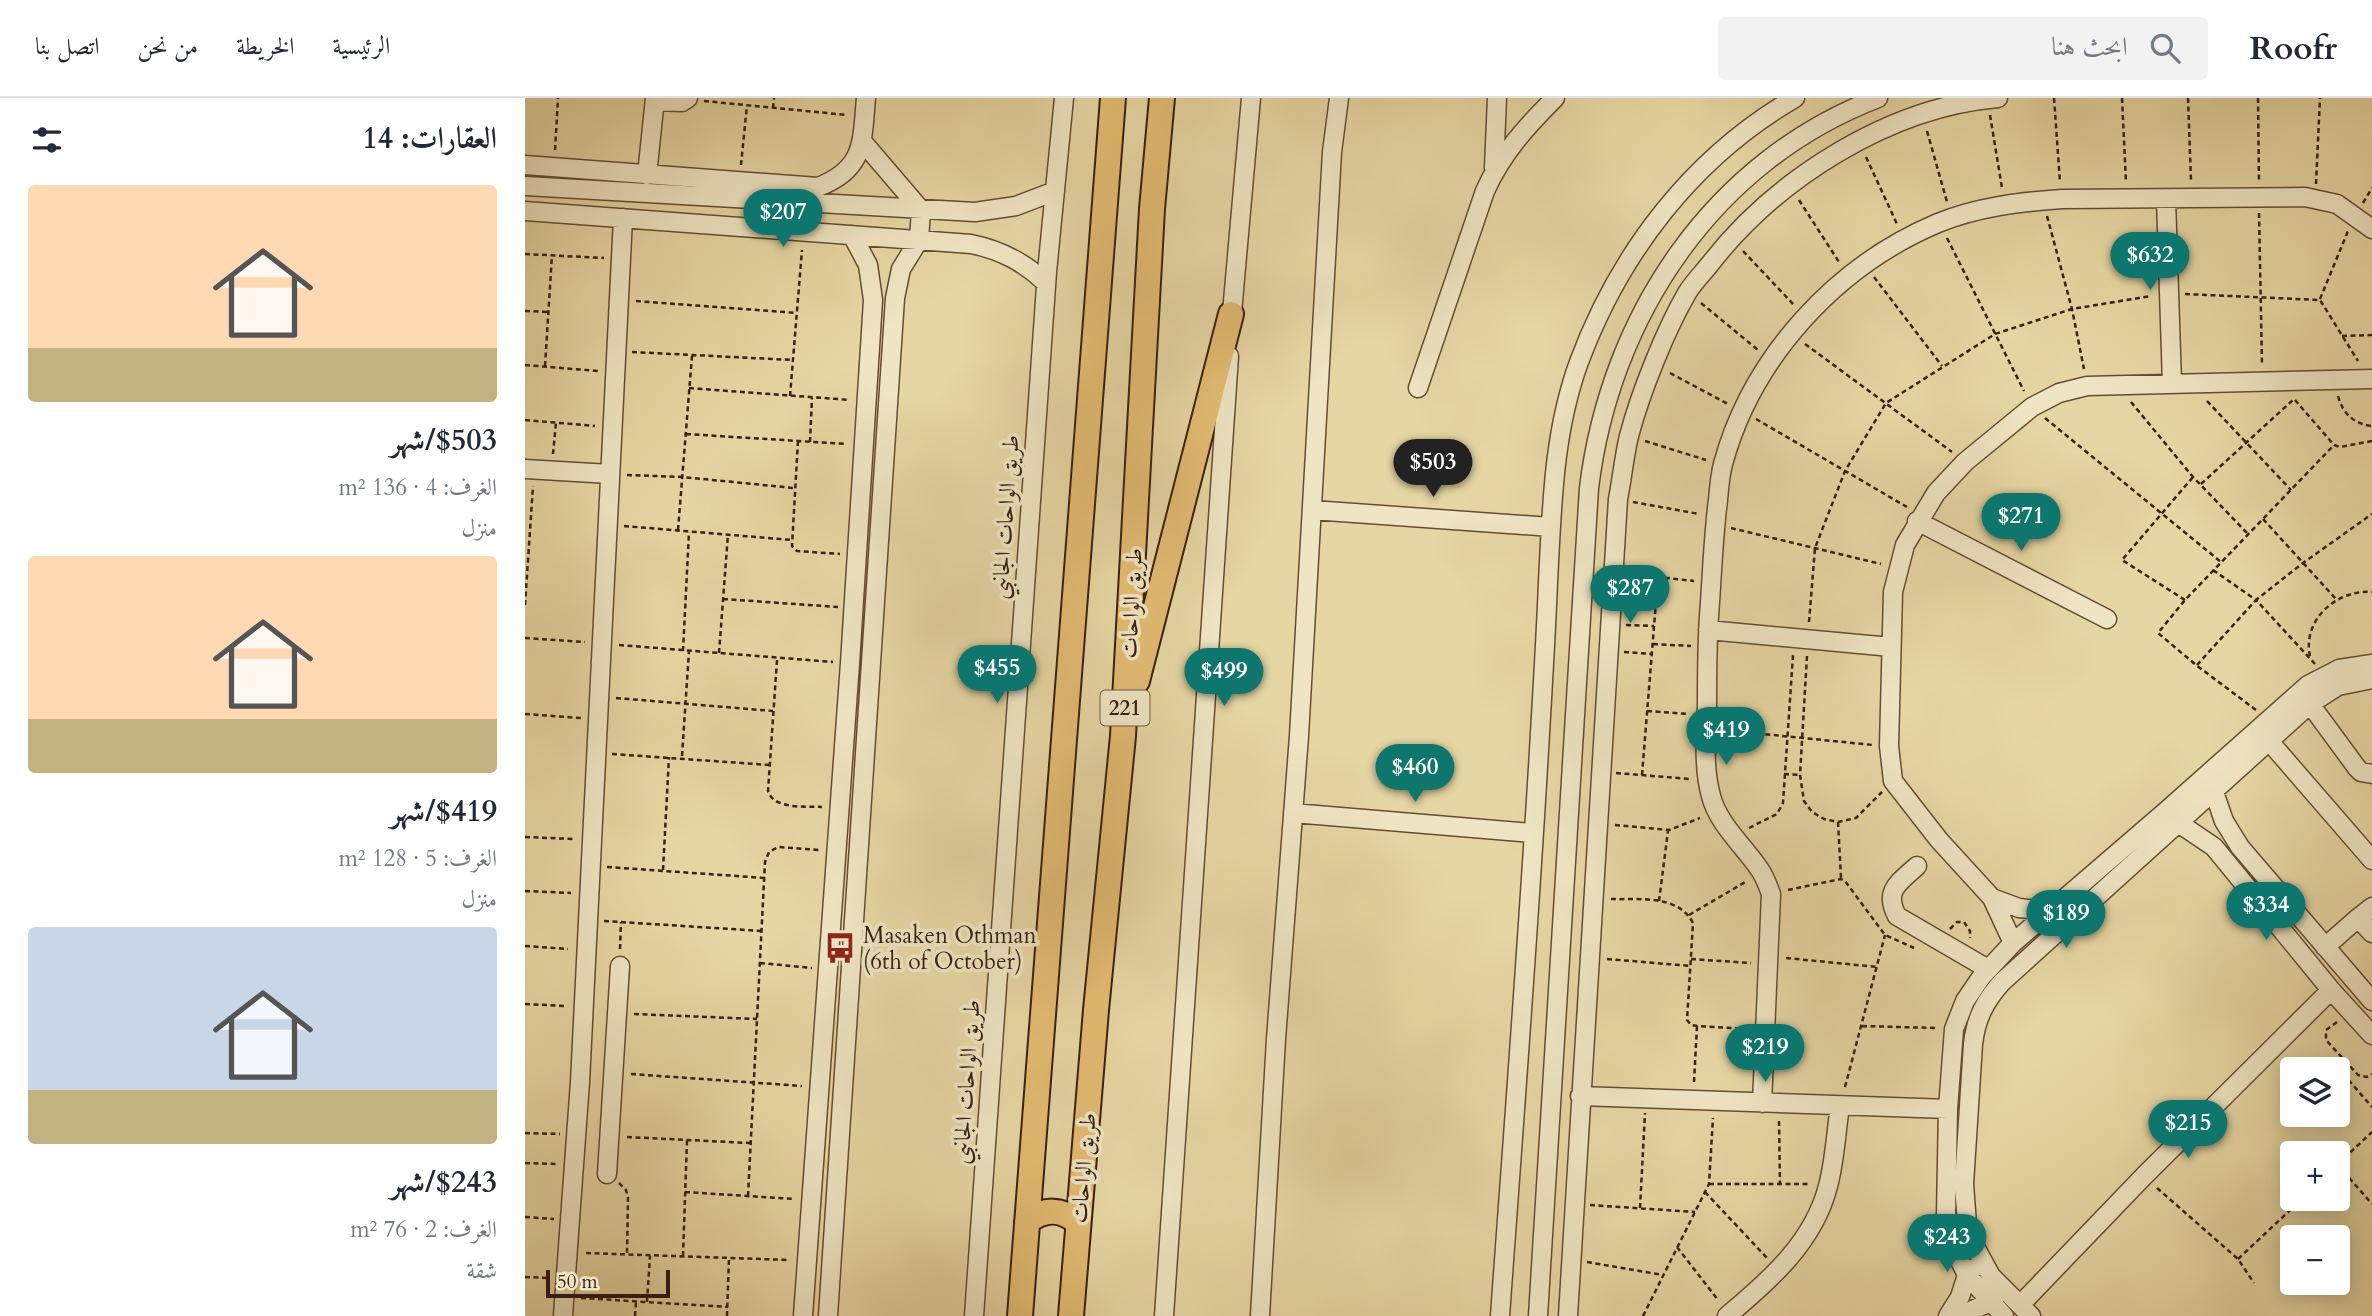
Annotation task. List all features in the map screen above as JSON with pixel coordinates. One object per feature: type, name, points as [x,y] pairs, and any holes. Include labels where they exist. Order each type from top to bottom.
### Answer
[{"type":"highway","name":"221","points":[[1020,1316],[1112,98]]},
{"type":"highway","name":"طريق الواحات","points":[[1071,1316],[1097,996],[1123,736],[1152,209],[1162,98]]},
{"type":"highway","points":[[1123,736],[1231,314]]},
{"type":"highway","points":[[1027,1222],[1041,1213],[1057,1211],[1065,1213],[1078,1223]]},
{"type":"street","points":[[525,165],[818,187],[834,181],[848,170],[858,156],[866,98]]},
{"type":"street","name":"طريق الواحات الجانبي","points":[[974,1316],[1046,284],[1064,98]]},
{"type":"street","points":[[1164,1316],[1231,314],[1251,98]]},
{"type":"street","points":[[1260,1316],[1312,510],[1332,152],[1339,98]]},
{"type":"street","points":[[1494,171],[1497,98]]},
{"type":"street","points":[[1418,388],[1494,171],[1522,131],[1555,98]]},
{"type":"street","points":[[1500,1316],[1534,833],[1554,472],[1568,400],[1592,328],[1621,272],[1658,217],[1702,167],[1755,124],[1795,98]]},
{"type":"street","points":[[1538,1316],[1588,508],[1593,459],[1606,401],[1626,344],[1645,306],[1673,261],[1713,211],[1760,167],[1812,130],[1878,98]]},
{"type":"street","points":[[1567,1316],[1618,499],[1629,436],[1654,364],[1688,293],[1731,237],[1789,184],[1858,140],[1923,114],[1992,98]]},
{"type":"street","points":[[647,175],[655,99],[682,102],[688,99]]},
{"type":"street","points":[[828,1316],[895,298],[901,270],[919,240],[921,210],[862,141]]},
{"type":"street","points":[[525,186],[975,212],[1016,206],[1055,191]]},
{"type":"street","points":[[1771,1103],[1766,1030],[1771,894],[1762,872],[1711,800],[1707,781],[1706,721],[1711,583],[1722,465],[1742,412],[1772,360],[1805,317],[1848,277],[1904,240],[1945,221],[1977,211],[2042,200],[2316,198],[2337,204],[2372,229]]},
{"type":"street","points":[[2166,199],[2181,384]]},
{"type":"street","points":[[525,211],[971,244],[1005,253],[1027,266],[1046,284]]},
{"type":"street","points":[[971,244],[975,212]]},
{"type":"street","points":[[564,1307],[576,1165],[623,218]]},
{"type":"street","points":[[803,1316],[850,663],[873,288],[864,254],[852,235]]},
{"type":"street","points":[[2013,943],[1992,898],[1932,831],[1893,781],[1889,746],[1893,592],[1905,545],[1919,518],[1936,493],[1965,462],[2032,407],[2059,394],[2087,386],[2372,379]]},
{"type":"street","points":[[537,469],[610,474]]},
{"type":"street","points":[[1312,510],[1551,527]]},
{"type":"street","points":[[1919,518],[2107,619]]},
{"type":"street","points":[[853,615],[874,623]]},
{"type":"street","points":[[1708,638],[1801,639],[1891,648]]},
{"type":"street","points":[[2209,785],[2269,720],[2308,685],[2339,669],[2372,664]]},
{"type":"street","points":[[2331,990],[2144,1176],[2025,1311],[1967,1275],[1957,1255],[1946,1214],[1948,1110],[1954,1029],[1969,995],[1988,969],[2048,911],[2269,741],[2310,704],[2338,686],[2372,679]]},
{"type":"street","points":[[2310,704],[2357,768],[2361,772],[2372,774]]},
{"type":"street","points":[[2269,741],[2372,860]]},
{"type":"street","points":[[1573,754],[1602,764]]},
{"type":"street","points":[[2209,785],[2224,821],[2239,847],[2372,1001]]},
{"type":"street","points":[[1293,813],[1534,833]]},
{"type":"street","points":[[2004,1316],[1973,1243],[1964,1204],[1975,1026],[1990,995],[2062,928],[2171,818]]},
{"type":"street","points":[[2171,818],[2214,847],[2331,990],[2372,1035]]},
{"type":"street","points":[[1917,866],[1892,891],[1892,908],[1897,916],[1988,969]]},
{"type":"street","points":[[1992,898],[2019,908],[2048,911],[2062,928]]},
{"type":"street","points":[[2325,947],[2365,912],[2372,933]]},
{"type":"street","points":[[607,1174],[620,966]]},
{"type":"street","points":[[580,1082],[613,1078]]},
{"type":"street","points":[[1580,1096],[1948,1110]]},
{"type":"street","points":[[1728,1315],[1755,1294],[1779,1270],[1820,1212],[1829,1185],[1840,1106]]},
{"type":"street","points":[[1948,1316],[1960,1297],[1967,1275],[1982,1261]]},
{"type":"street","points":[[1960,1316],[1996,1295]]},
{"type":"path","points":[[553,167],[558,98]]},
{"type":"path","points":[[773,108],[774,98]]},
{"type":"path","points":[[1992,98],[2005,205]]},
{"type":"path","points":[[2054,98],[2062,200]]},
{"type":"path","points":[[2122,98],[2127,199]]},
{"type":"path","points":[[2188,98],[2192,199]]},
{"type":"path","points":[[2258,98],[2259,197],[2271,381],[2294,399],[2334,445],[2340,447],[2372,441]]},
{"type":"path","points":[[2316,198],[2320,98]]},
{"type":"path","points":[[688,99],[864,117]]},
{"type":"path","points":[[740,182],[747,105]]},
{"type":"path","points":[[1923,114],[1945,221],[2032,407],[2221,562]]},
{"type":"path","points":[[1858,140],[1904,240]]},
{"type":"path","points":[[1789,184],[1848,277]]},
{"type":"path","points":[[2042,200],[2072,309],[2087,386]]},
{"type":"path","points":[[2320,300],[2355,215]]},
{"type":"path","points":[[790,396],[803,231]]},
{"type":"path","points":[[1731,237],[1805,317]]},
{"type":"path","points":[[525,254],[621,259]]},
{"type":"path","points":[[545,366],[552,255]]},
{"type":"path","points":[[1865,265],[1942,366]]},
{"type":"path","points":[[1688,293],[1772,360]]},
{"type":"path","points":[[619,300],[797,313]]},
{"type":"path","points":[[525,311],[548,312]]},
{"type":"path","points":[[1791,333],[1965,462]]},
{"type":"path","points":[[2342,336],[2372,335]]},
{"type":"path","points":[[617,351],[793,360]]},
{"type":"path","points":[[678,530],[692,354]]},
{"type":"path","points":[[1654,364],[1742,412],[1919,518]]},
{"type":"path","points":[[525,365],[615,372]]},
{"type":"path","points":[[2340,379],[2339,398],[2347,415],[2359,423],[2372,426]]},
{"type":"path","points":[[2181,384],[2247,442],[2291,490]]},
{"type":"path","points":[[2117,386],[2193,477],[2248,534]]},
{"type":"path","points":[[689,388],[867,400]]},
{"type":"path","points":[[810,442],[812,398]]},
{"type":"path","points":[[2201,485],[2294,399]]},
{"type":"path","points":[[525,420],[613,428]]},
{"type":"path","points":[[525,605],[537,469],[556,422]]},
{"type":"path","points":[[686,434],[864,446]]},
{"type":"path","points":[[1629,436],[1722,465]]},
{"type":"path","points":[[798,441],[792,546],[797,551],[857,555]]},
{"type":"path","points":[[2269,720],[2158,633],[2213,570],[2334,445]]},
{"type":"path","points":[[610,474],[682,477],[794,488]]},
{"type":"path","points":[[2185,600],[2122,560],[2193,477]]},
{"type":"path","points":[[1618,499],[1716,520],[1898,568]]},
{"type":"path","points":[[2196,665],[2256,600],[2372,514]]},
{"type":"path","points":[[2263,519],[2336,599]]},
{"type":"path","points":[[608,525],[792,540]]},
{"type":"path","points":[[683,651],[689,531]]},
{"type":"path","points":[[719,653],[728,534]]},
{"type":"path","points":[[2213,570],[2256,600],[2324,675]]},
{"type":"path","points":[[1614,572],[1711,583]]},
{"type":"path","points":[[1642,775],[1658,577]]},
{"type":"path","points":[[2311,659],[2310,638],[2314,625],[2336,599],[2349,593],[2372,592]]},
{"type":"path","points":[[723,599],[853,615]]},
{"type":"path","points":[[1611,624],[1654,626]]},
{"type":"path","points":[[525,638],[850,663]]},
{"type":"path","points":[[1653,644],[1708,638]]},
{"type":"path","points":[[1734,835],[1782,809],[1787,736],[1801,639]]},
{"type":"path","points":[[1801,639],[1803,737],[1800,775],[1804,801],[1812,812],[1824,819],[1838,822],[1856,818],[1893,781]]},
{"type":"path","points":[[682,757],[689,652]]},
{"type":"path","points":[[1609,652],[1652,654]]},
{"type":"path","points":[[777,659],[768,791],[779,804],[839,808]]},
{"type":"path","points":[[600,697],[773,710]]},
{"type":"path","points":[[1647,712],[1787,736],[1889,746]]},
{"type":"path","points":[[525,715],[599,720]]},
{"type":"path","points":[[596,753],[770,765]]},
{"type":"path","points":[[663,870],[669,757]]},
{"type":"path","points":[[1602,764],[1642,775],[1707,781]]},
{"type":"path","points":[[1784,774],[1800,775]]},
{"type":"path","points":[[1598,823],[1669,830],[1717,811]]},
{"type":"path","points":[[1838,822],[1841,879]]},
{"type":"path","points":[[1659,901],[1669,830]]},
{"type":"path","points":[[525,837],[591,840]]},
{"type":"path","points":[[748,1196],[767,857],[778,847],[836,851]]},
{"type":"path","points":[[590,866],[765,878]]},
{"type":"path","points":[[1689,915],[1762,872]]},
{"type":"path","points":[[1771,894],[1841,879],[1848,884],[1885,935],[1921,951]]},
{"type":"path","points":[[525,891],[588,894]]},
{"type":"path","points":[[1593,898],[1659,901],[1676,905],[1689,915],[1693,923],[1687,1020],[1691,1025],[1697,1026],[1766,1030]]},
{"type":"path","points":[[587,919],[762,931]]},
{"type":"path","points":[[620,966],[621,922]]},
{"type":"path","points":[[1840,1106],[1885,935]]},
{"type":"path","points":[[525,946],[586,950]]},
{"type":"path","points":[[1590,958],[1691,966]]},
{"type":"path","points":[[1691,959],[1768,960],[1877,967]]},
{"type":"path","points":[[760,963],[828,969]]},
{"type":"path","points":[[525,1004],[583,1007]]},
{"type":"path","points":[[2342,1057],[2326,1040],[2326,1030],[2351,1012]]},
{"type":"path","points":[[617,1013],[757,1020]]},
{"type":"path","points":[[1693,1101],[1697,1026]]},
{"type":"path","points":[[1862,1026],[1954,1029]]},
{"type":"path","points":[[2350,1066],[2361,1077],[2372,1074]]},
{"type":"path","points":[[613,1078],[754,1082],[820,1088]]},
{"type":"path","points":[[2350,1082],[2372,1107]]},
{"type":"path","points":[[1640,1208],[1646,1099]]},
{"type":"path","points":[[1643,1316],[1709,1184],[1714,1101]]},
{"type":"path","points":[[1771,1103],[1780,1184]]},
{"type":"path","points":[[2350,1153],[2372,1132]]},
{"type":"path","points":[[525,1133],[577,1134]]},
{"type":"path","points":[[610,1136],[751,1143]]},
{"type":"path","points":[[683,1256],[687,1140]]},
{"type":"path","points":[[525,1163],[576,1165]]},
{"type":"path","points":[[607,1174],[626,1190],[628,1198],[627,1254]]},
{"type":"path","points":[[2144,1176],[2238,1259],[2254,1283]]},
{"type":"path","points":[[2350,1178],[2372,1203]]},
{"type":"path","points":[[1709,1184],[1829,1185]]},
{"type":"path","points":[[685,1192],[811,1201]]},
{"type":"path","points":[[1705,1192],[1779,1270]]},
{"type":"path","points":[[1574,1204],[1695,1212]]},
{"type":"path","points":[[2238,1259],[2289,1211]]},
{"type":"path","points":[[525,1217],[571,1220]]},
{"type":"path","points":[[1677,1247],[1728,1315]]},
{"type":"path","points":[[568,1252],[807,1261]]},
{"type":"path","points":[[647,1301],[650,1255]]},
{"type":"path","points":[[727,1316],[729,1257]]},
{"type":"path","points":[[1571,1259],[1663,1275]]},
{"type":"path","points":[[525,1277],[566,1279]]},
{"type":"path","points":[[635,1316],[636,1301]]},
{"type":"path","points":[[564,1307],[647,1301],[728,1307]]},
{"type":"place","name":"Masaken Othman (6th of October)","points":[[840,948]]}]
